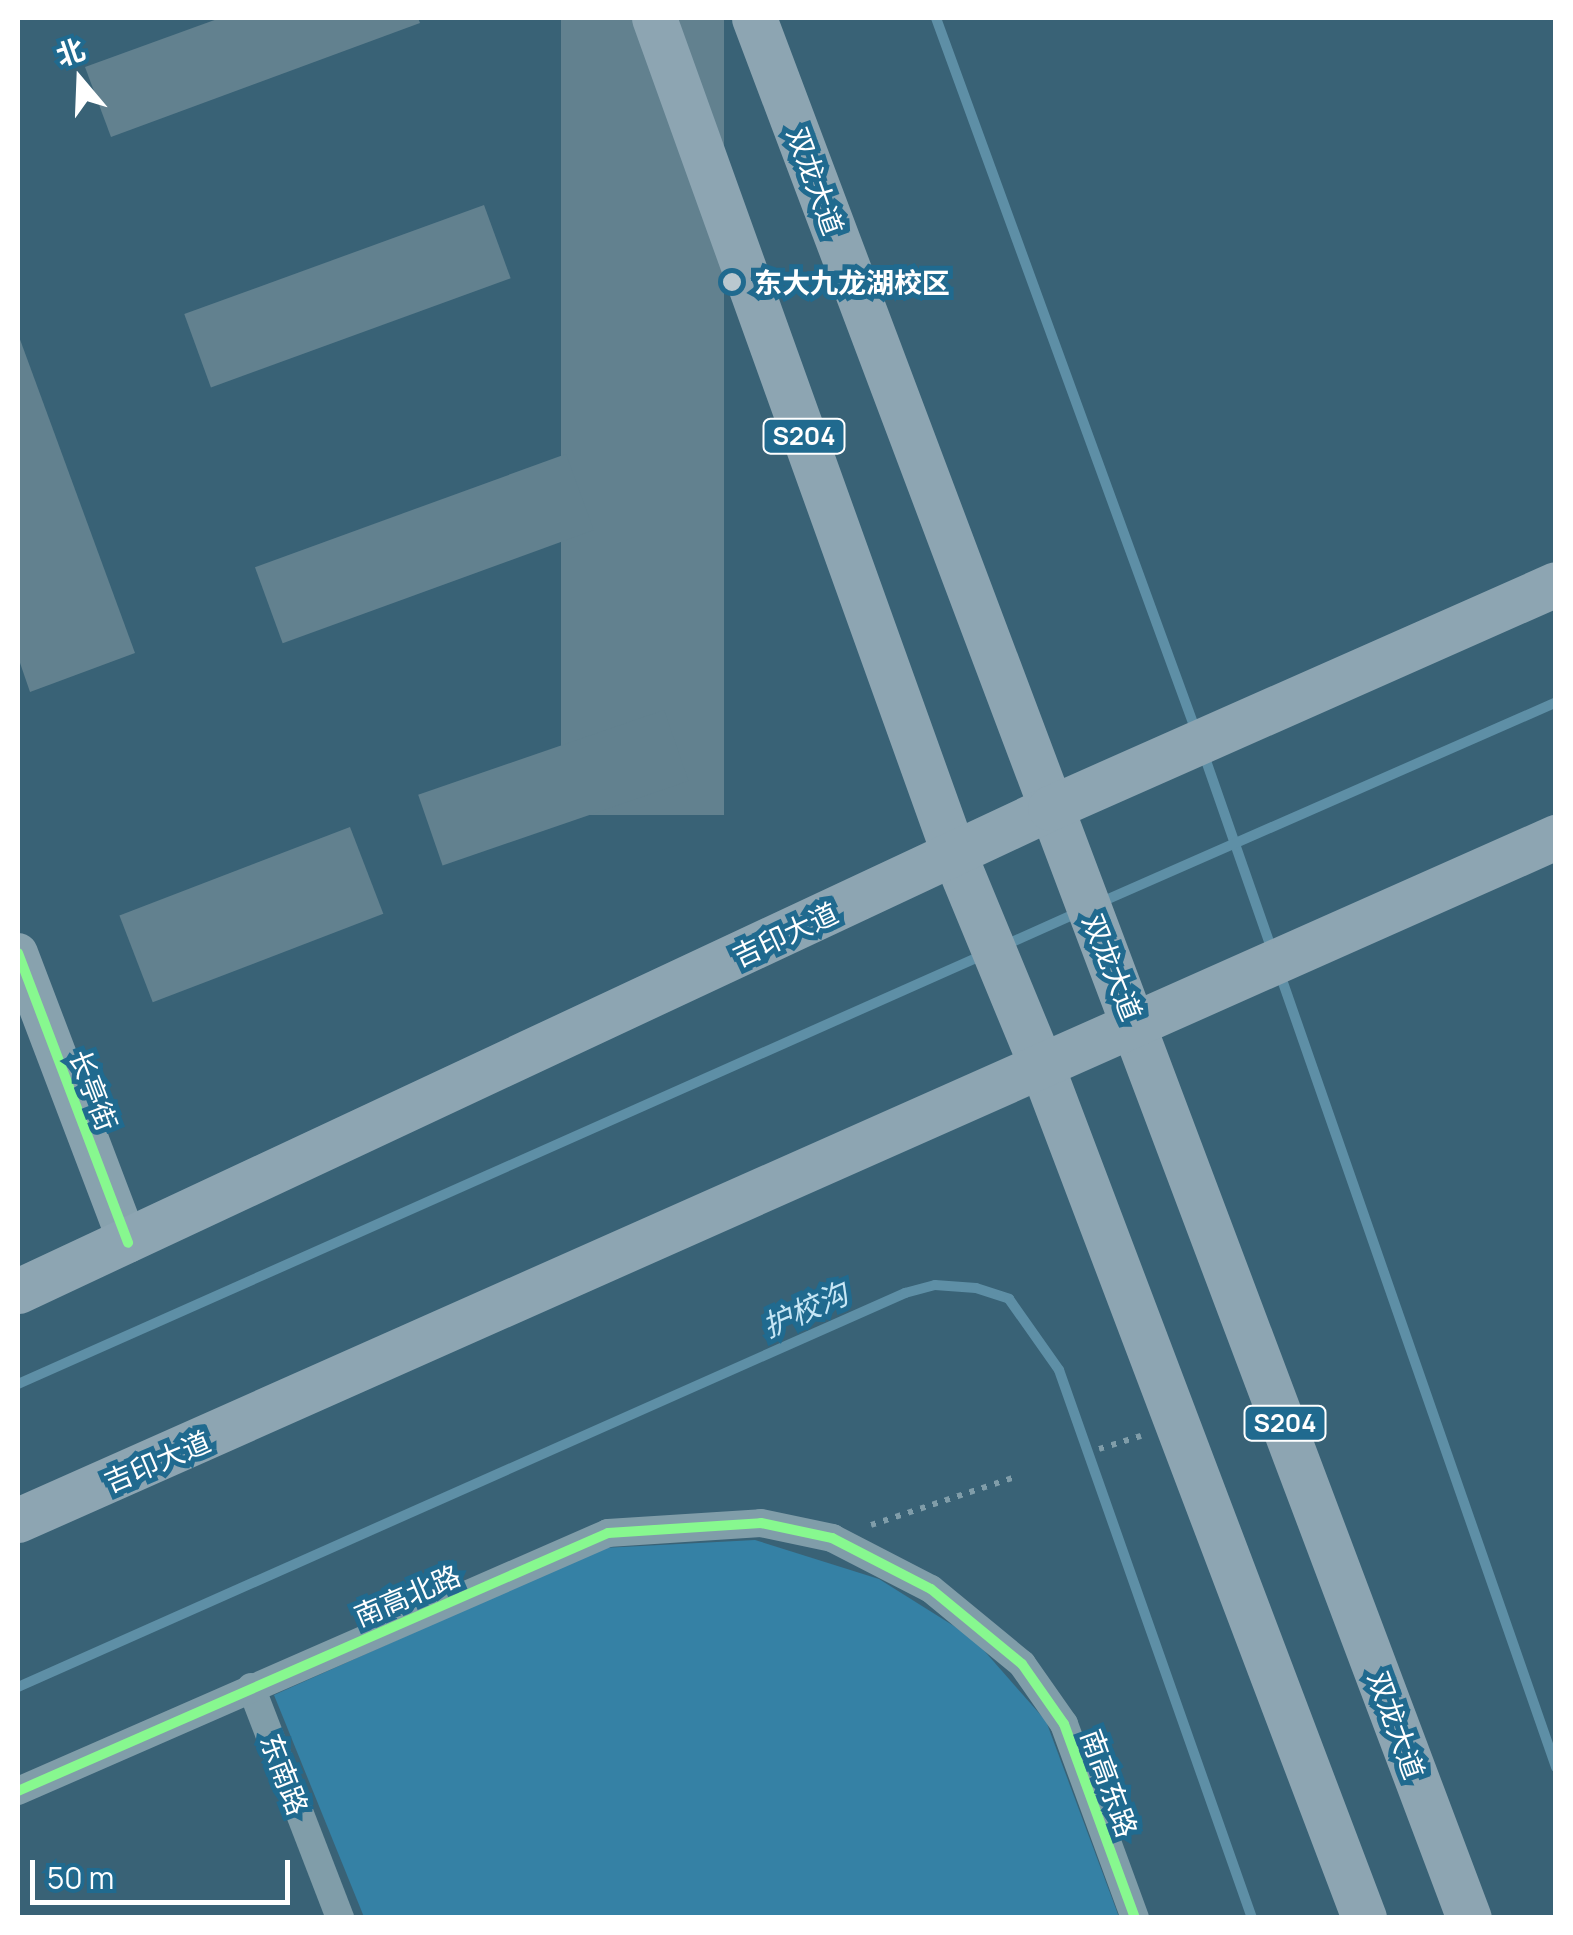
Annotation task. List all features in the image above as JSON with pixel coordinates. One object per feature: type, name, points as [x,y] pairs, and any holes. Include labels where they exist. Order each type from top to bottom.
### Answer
[{"type":"main road","name":"S204","points":[[654,18],[954,854],[1042,1066],[1364,1918]]},
{"type":"main road","name":"双龙大道","points":[[754,18],[1469,1918]]},
{"type":"main road","name":"吉印大道","points":[[18,1291],[128,1243],[1050,808],[1556,584]]},
{"type":"main road","name":"吉印大道","points":[[18,1520],[1556,837]]},
{"type":"street","name":"长亭街","points":[[18,953],[128,1243]]},
{"type":"street","name":"南高北路","points":[[18,1791],[608,1533],[761,1522],[832,1538]]},
{"type":"street","name":"南高东路","points":[[832,1538],[931,1589],[1022,1664],[1064,1724],[1135,1918]]},
{"type":"street","name":"东南路","points":[[251,1687],[340,1918]]},
{"type":"path","points":[[832,1538],[1015,1477]]},
{"type":"shaded area","points":[[755,1540],[879,1579],[973,1638],[1046,1721],[1119,1917],[364,1917],[274,1695],[603,1548]]},
{"type":"building","points":[[220,18],[418,18],[420,23],[111,137],[85,67]]},
{"type":"building","points":[[561,18],[724,18],[724,815],[561,815]]},
{"type":"building","points":[[484,205],[511,278],[211,387],[184,314]]},
{"type":"building","points":[[18,334],[135,653],[30,692],[18,657]]},
{"type":"building","points":[[566,454],[594,530],[283,643],[255,567]]},
{"type":"building","points":[[664,710],[688,781],[443,866],[418,795]]},
{"type":"building","points":[[350,827],[383,914],[153,1002],[119,916]]},
{"type":"waterway","points":[[936,18],[1196,731]]},
{"type":"waterway","points":[[1099,903],[1556,702]]},
{"type":"waterway","points":[[1203,752],[1273,953]]},
{"type":"waterway","points":[[1003,946],[1079,912]]},
{"type":"waterway","points":[[18,1384],[983,955]]},
{"type":"waterway","points":[[1280,974],[1556,1767]]},
{"type":"waterway","name":"护校沟","points":[[18,1687],[905,1293],[935,1285],[976,1288],[1009,1299],[1059,1370],[1252,1918]]},
{"type":"cycle path","points":[[18,953],[128,1243]]},
{"type":"cycle path","points":[[18,1791],[608,1533],[761,1523],[832,1538],[931,1589],[1022,1664],[1064,1724],[1135,1918]]},
{"type":"place","name":"东大九龙湖校区","points":[[732,282]]}]
